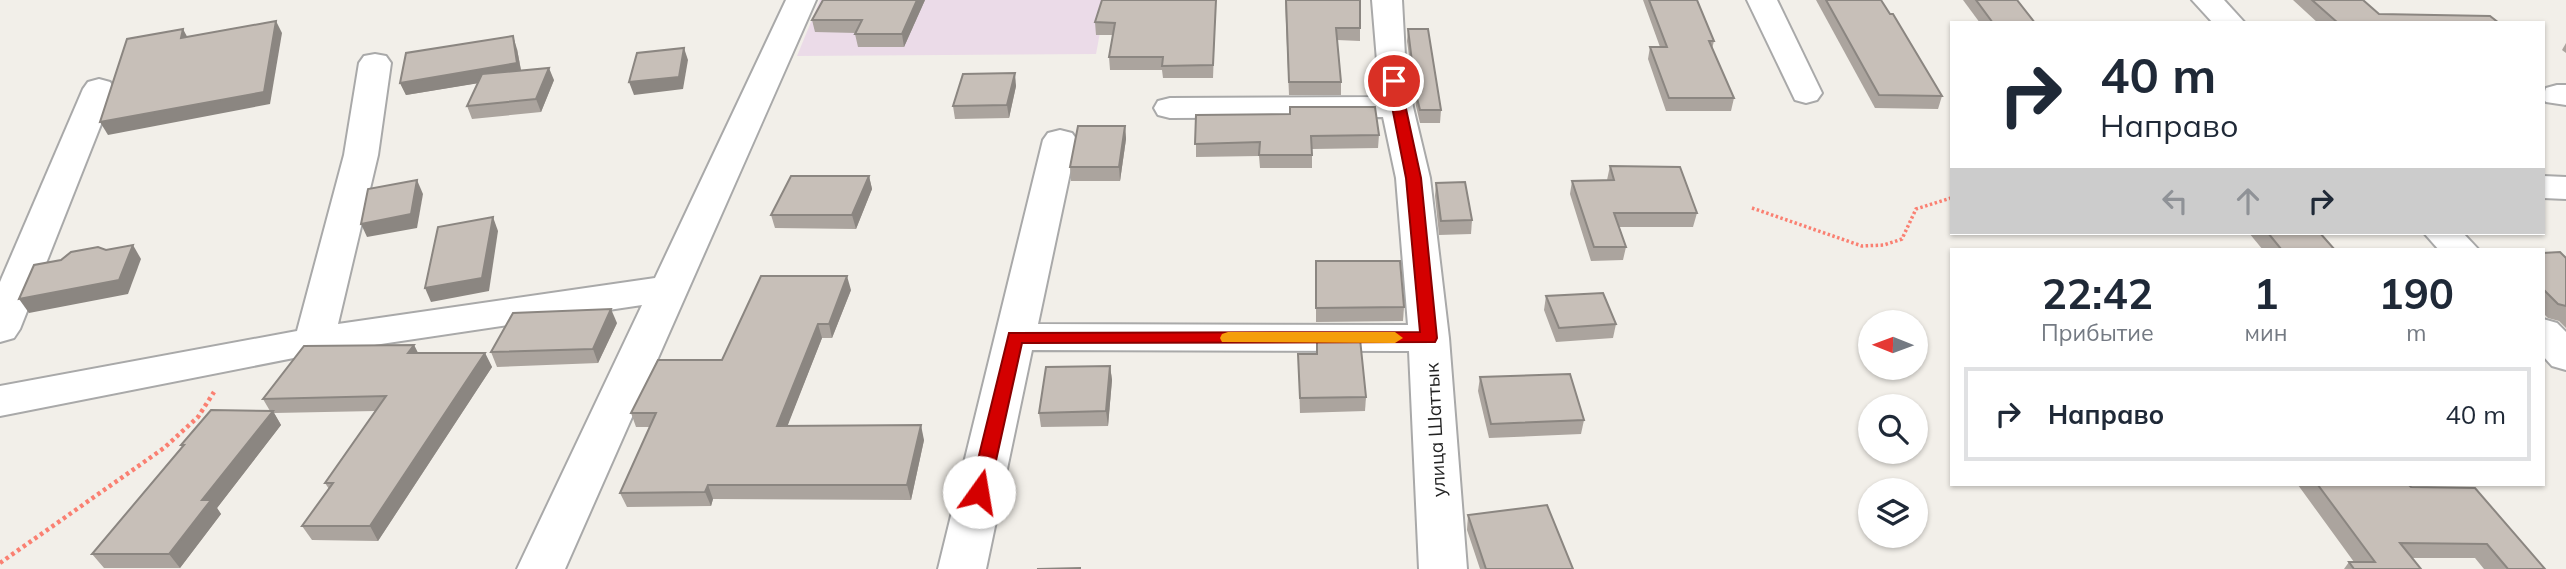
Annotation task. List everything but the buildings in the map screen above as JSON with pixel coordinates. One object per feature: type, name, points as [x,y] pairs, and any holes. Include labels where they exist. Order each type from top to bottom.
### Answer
[{"type":"street","points":[[541,569],[801,0]]},
{"type":"street","name":"улица Шаттык","points":[[1387,0],[1390,56],[1397,107],[1413,178],[1429,338],[1443,569]]},
{"type":"street","points":[[1762,0],[1806,93]]},
{"type":"street","points":[[2207,0],[2228,21]]},
{"type":"street","points":[[314,341],[362,155],[374,64]]},
{"type":"street","points":[[0,329],[99,89]]},
{"type":"street","points":[[1170,108],[1397,107]]},
{"type":"street","points":[[962,569],[1060,140]]},
{"type":"street","points":[[2545,187],[2566,188]]},
{"type":"street","points":[[2444,235],[2458,248]]},
{"type":"street","points":[[0,401],[314,341],[671,288]]},
{"type":"street","points":[[2545,334],[2566,355]]},
{"type":"street","points":[[1015,337],[1429,338]]},
{"type":"path","points":[[1752,208],[1862,246],[1884,246],[1902,239],[1916,209],[1950,198]]},
{"type":"path","points":[[0,562],[164,448],[198,417],[239,355]]},
{"type":"shaded area","points":[[820,0],[1106,0],[1096,54],[797,56]]},
{"type":"slow traffic","points":[[1228,338],[1395,338]]},
{"type":"route","points":[[979,492],[1015,337],[1429,338],[1413,178],[1394,81]]}]
